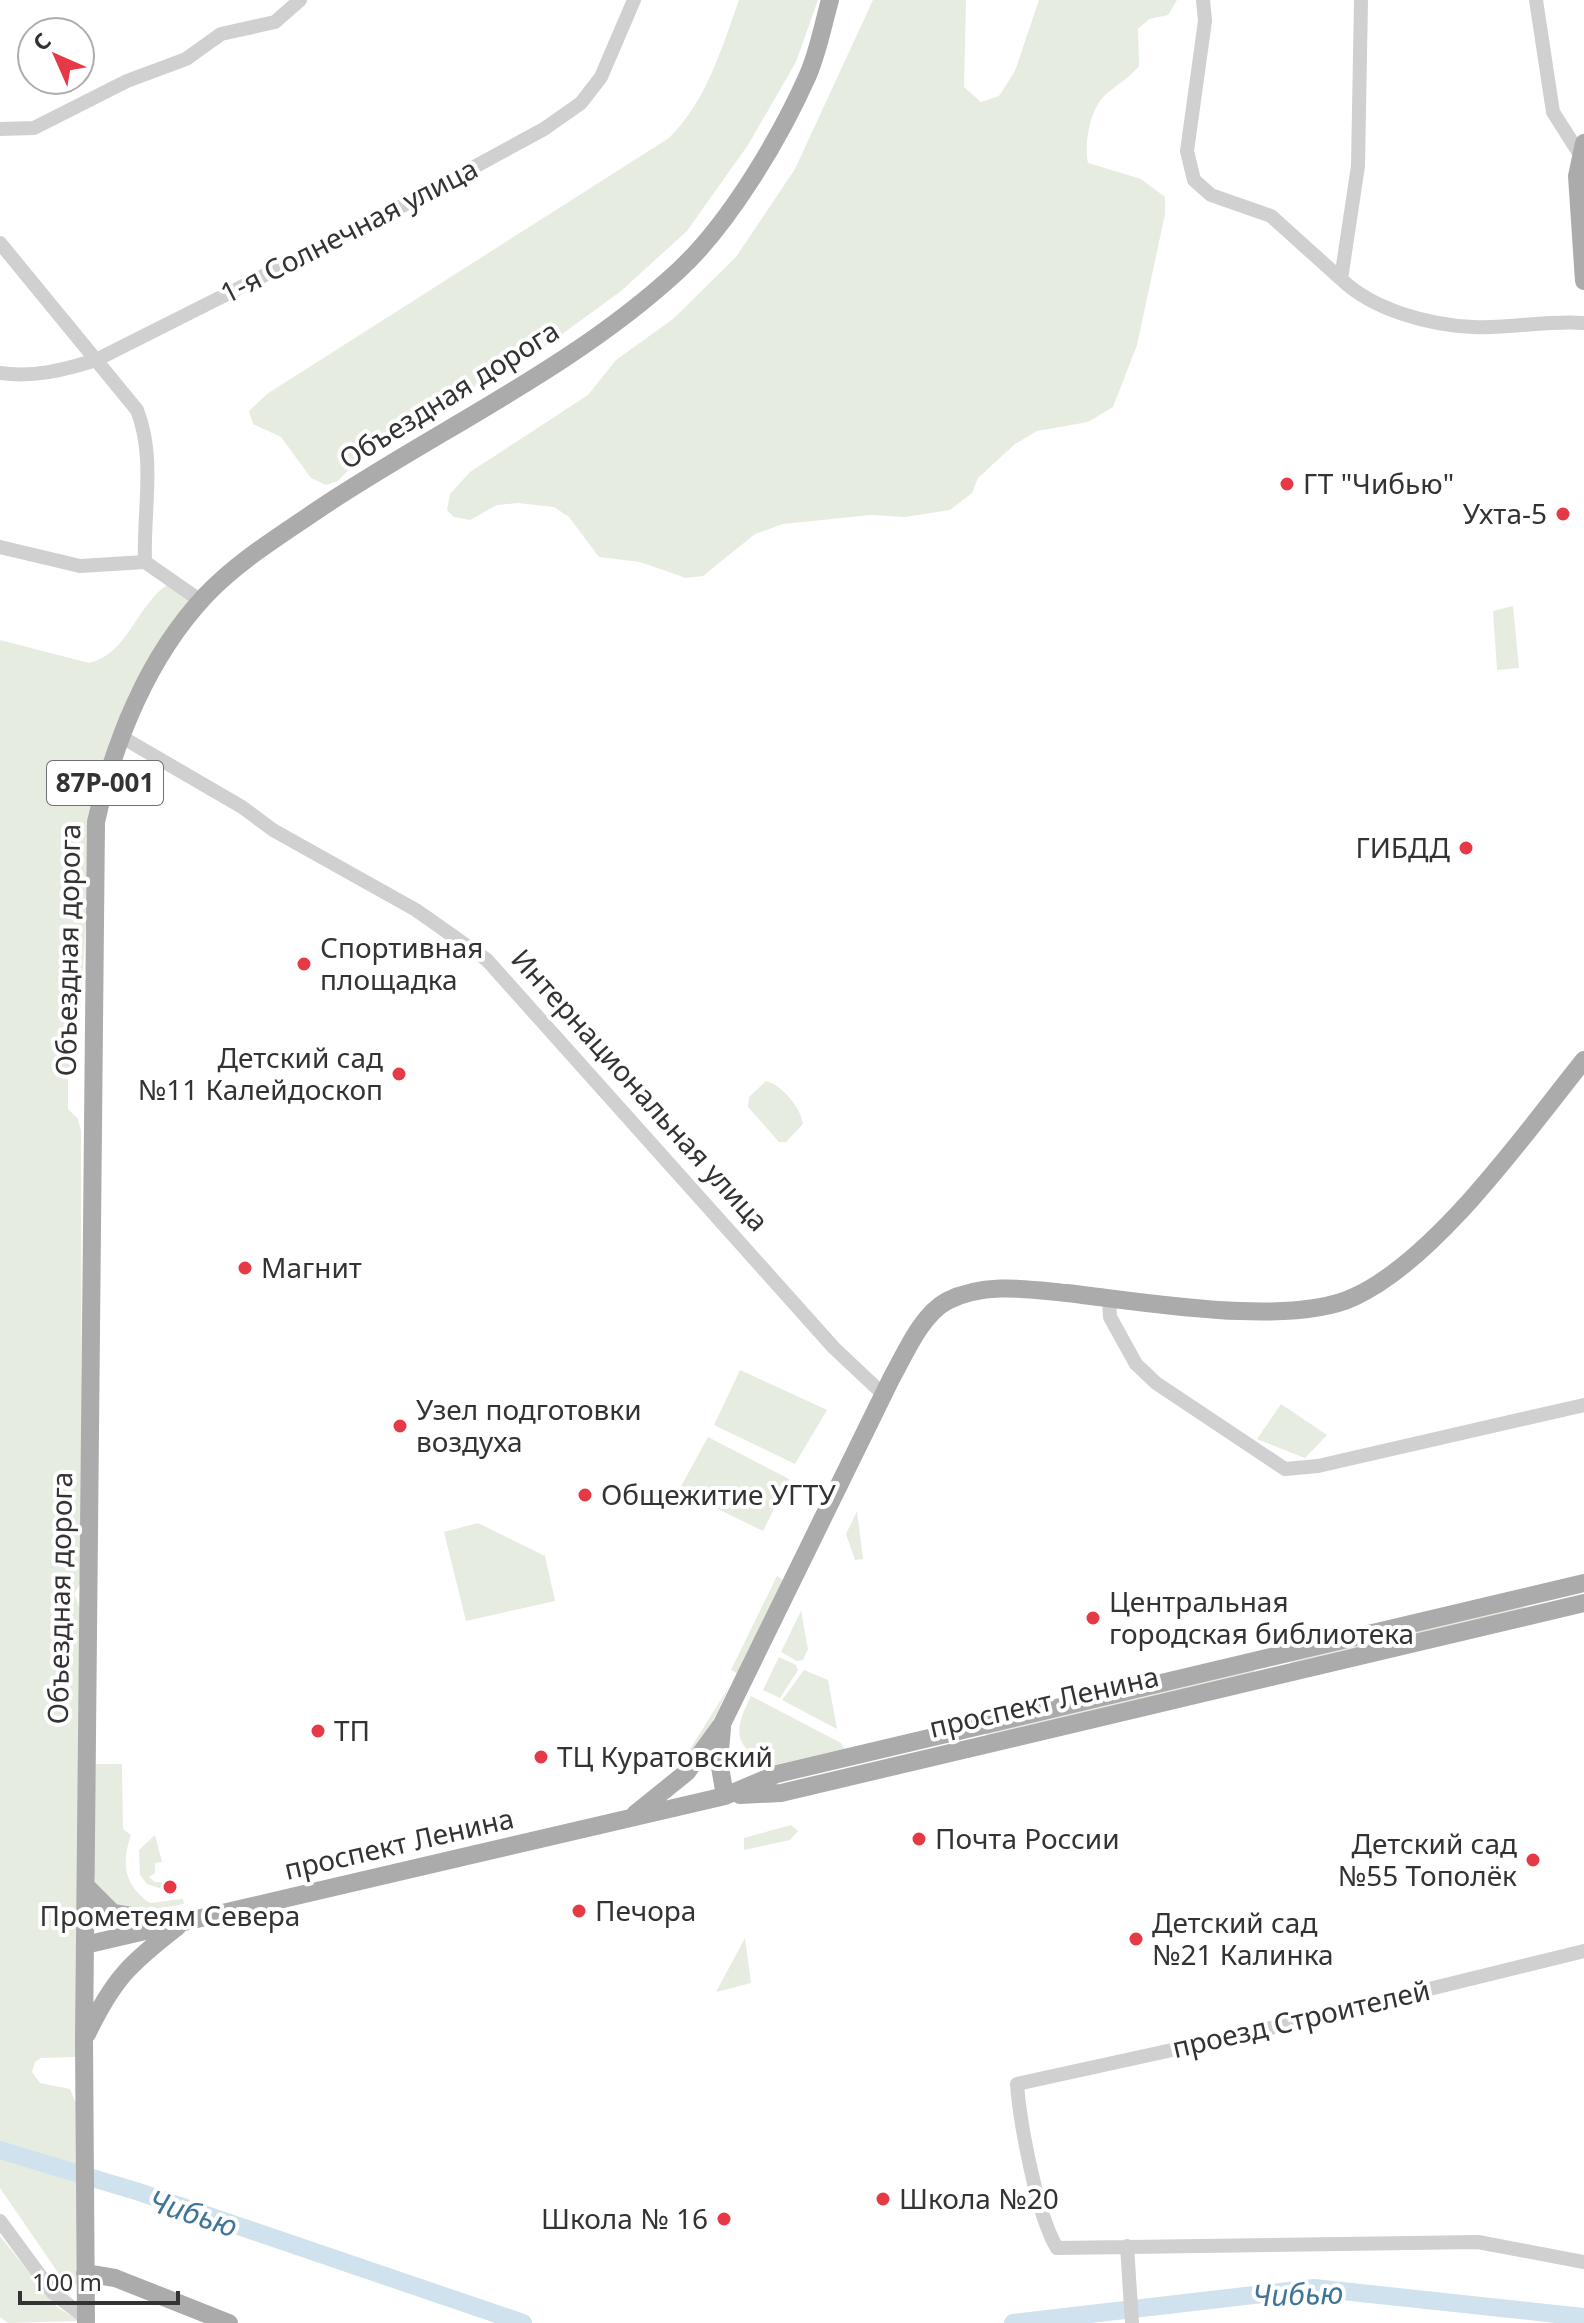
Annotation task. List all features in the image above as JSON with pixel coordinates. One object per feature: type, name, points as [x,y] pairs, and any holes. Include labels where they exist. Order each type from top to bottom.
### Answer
[{"type":"main road","name":"Объездная дорога","points":[[86,1886],[96,822],[120,736],[161,656],[201,601],[269,543],[361,480],[598,336],[680,270],[752,181],[809,73],[830,0]]},
{"type":"main road","points":[[1582,148],[1577,176],[1584,281]]},
{"type":"main road","points":[[630,1818],[687,1772],[722,1724],[883,1394],[917,1334],[945,1302],[978,1289],[1022,1289],[1228,1311],[1323,1307],[1352,1298],[1384,1281],[1426,1247],[1584,1060]]},
{"type":"main road","name":"проспект Ленина","points":[[85,1945],[725,1796],[777,1774],[1584,1583]]},
{"type":"main road","name":"проспект Ленина","points":[[725,1796],[781,1793],[1584,1603]]},
{"type":"main road","points":[[1277,1656],[1281,1675]]},
{"type":"main road","points":[[722,1724],[719,1761],[725,1796]]},
{"type":"main road","points":[[86,1886],[113,1913],[129,1918],[182,1923]]},
{"type":"main road","name":"87Р-001","points":[[86,1886],[86,2320]]},
{"type":"main road","points":[[84,2041],[108,1991],[131,1962],[182,1923]]},
{"type":"main road","points":[[85,2273],[115,2278],[229,2323]]},
{"type":"street","points":[[0,129],[34,128],[127,81],[186,59],[221,34],[275,22],[300,0]]},
{"type":"street","name":"1-я Солнечная улица","points":[[0,373],[21,376],[66,369],[96,360],[404,205],[544,129],[581,103],[601,77],[634,0]]},
{"type":"street","points":[[1203,0],[1205,21],[1187,151],[1194,180],[1211,195],[1271,216],[1290,229],[1357,294],[1384,307],[1427,320],[1472,328],[1584,323]]},
{"type":"street","points":[[1341,279],[1358,166],[1361,0]]},
{"type":"street","points":[[1536,0],[1553,112],[1582,148]]},
{"type":"street","points":[[0,243],[118,383],[137,410],[145,430],[145,562]]},
{"type":"street","points":[[0,547],[80,566],[145,562],[201,601]]},
{"type":"street","name":"Интернациональная улица","points":[[120,736],[242,807],[273,830],[416,910],[487,960],[834,1348],[883,1394]]},
{"type":"street","points":[[1109,1298],[1110,1317],[1136,1364],[1156,1383],[1285,1469],[1318,1466],[1584,1405]]},
{"type":"street","name":"проезд Строителей","points":[[1127,2246],[1057,2248],[1049,2235],[1029,2154],[1017,2084],[1259,2031],[1584,1951]]},
{"type":"street","points":[[0,2221],[53,2293],[86,2320]]},
{"type":"street","points":[[1132,2323],[1127,2246],[1478,2242],[1584,2262]]},
{"type":"shaded area","points":[[739,0],[818,0],[796,62],[748,145],[687,231],[621,291],[539,351],[459,395],[361,457],[338,481],[326,485],[311,478],[281,437],[253,424],[249,411],[267,394],[669,138],[703,91]]},
{"type":"shaded area","points":[[873,0],[966,0],[964,87],[981,102],[999,96],[1015,71],[1039,0],[1177,0],[1168,15],[1149,19],[1138,29],[1139,66],[1099,102],[1088,137],[1088,163],[1141,179],[1165,197],[1165,214],[1137,345],[1113,407],[1088,422],[1037,431],[1015,444],[978,478],[972,493],[950,510],[905,517],[871,515],[783,524],[755,534],[703,576],[686,578],[640,562],[599,557],[569,517],[554,507],[518,503],[497,505],[470,520],[454,517],[447,510],[450,494],[470,472],[588,395],[616,360],[673,319],[736,257],[795,169]]},
{"type":"shaded area","points":[[167,585],[188,598],[188,604],[131,690],[109,742],[92,831],[78,1043],[68,1074],[68,1109],[78,1119],[81,1131],[82,1581],[74,1594],[81,1611],[76,2057],[41,2058],[35,2062],[32,2072],[40,2083],[70,2089],[79,2111],[78,2283],[71,2285],[59,2274],[0,2188],[0,640],[89,663],[102,658],[123,640],[147,605]]},
{"type":"shaded area","points":[[1513,606],[1519,668],[1497,670],[1493,611]]},
{"type":"shaded area","points":[[766,1081],[784,1092],[795,1104],[803,1124],[786,1142],[779,1142],[748,1107],[749,1097]]},
{"type":"shaded area","points":[[740,1370],[827,1410],[795,1464],[714,1425]]},
{"type":"shaded area","points":[[1281,1404],[1327,1435],[1305,1458],[1257,1439]]},
{"type":"shaded area","points":[[708,1437],[789,1479],[763,1531],[679,1490]]},
{"type":"shaded area","points":[[857,1511],[863,1559],[855,1560],[846,1534]]},
{"type":"shaded area","points":[[478,1523],[545,1556],[555,1601],[466,1621],[444,1532]]},
{"type":"shaded area","points":[[777,1576],[783,1580],[738,1674],[731,1670]]},
{"type":"shaded area","points":[[1524,1604],[1525,1609],[1293,1664],[1290,1662]]},
{"type":"shaded area","points":[[801,1611],[808,1649],[803,1660],[797,1661],[781,1652]]},
{"type":"shaded area","points":[[779,1657],[796,1665],[798,1670],[780,1698],[763,1690]]},
{"type":"shaded area","points":[[1253,1667],[1255,1674],[987,1738],[986,1731]]},
{"type":"shaded area","points":[[804,1670],[828,1680],[837,1729],[782,1700]]},
{"type":"shaded area","points":[[730,1685],[709,1729],[685,1763],[682,1762]]},
{"type":"shaded area","points":[[751,1696],[841,1743],[844,1749],[770,1766],[749,1751],[740,1737],[741,1719]]},
{"type":"shaded area","points":[[95,1764],[122,1764],[123,1829],[131,1835],[126,1864],[135,1889],[150,1903],[183,1899],[184,1904],[138,1912],[100,1899],[92,1850]]},
{"type":"shaded area","points":[[791,1825],[798,1831],[790,1840],[744,1850],[744,1838]]},
{"type":"shaded area","points":[[155,1835],[162,1862],[155,1863],[155,1873],[149,1877],[155,1882],[166,1882],[162,1889],[147,1884],[140,1875],[139,1850]]},
{"type":"shaded area","points":[[745,1938],[751,1983],[716,1992]]},
{"type":"shaded area","points":[[0,2236],[56,2306],[79,2321],[8,2323],[0,2317]]},
{"type":"waterway","name":"Чибью","points":[[0,2150],[139,2192],[523,2323]]},
{"type":"waterway","name":"Чибью","points":[[1013,2323],[1314,2288],[1584,2317]]},
{"type":"place","name":"ГТ \"Чибью\"","points":[[1287,484]]},
{"type":"place","name":"Ухта-5","points":[[1563,514]]},
{"type":"place","name":"ГИБДД","points":[[1466,848]]},
{"type":"place","name":"Спортивная площадка","points":[[304,964]]},
{"type":"place","name":"Детский сад №11 Калейдоскоп","points":[[399,1074]]},
{"type":"place","name":"Магнит","points":[[245,1268]]},
{"type":"place","name":"Узел подготовки воздуха","points":[[400,1426]]},
{"type":"place","name":"Общежитие УГТУ","points":[[585,1495]]},
{"type":"place","name":"Центральная городская библиотека","points":[[1093,1618]]},
{"type":"place","name":"ТП","points":[[318,1731]]},
{"type":"place","name":"ТЦ Куратовский","points":[[541,1757]]},
{"type":"place","name":"Почта России","points":[[919,1839]]},
{"type":"place","name":"Детский сад №55 Тополёк","points":[[1533,1860]]},
{"type":"place","name":"Прометеям Севера","points":[[170,1887]]},
{"type":"place","name":"Печора","points":[[579,1911]]},
{"type":"place","name":"Детский сад №21 Калинка","points":[[1136,1939]]},
{"type":"place","name":"Школа №20","points":[[883,2199]]},
{"type":"place","name":"Школа № 16","points":[[724,2219]]}]
